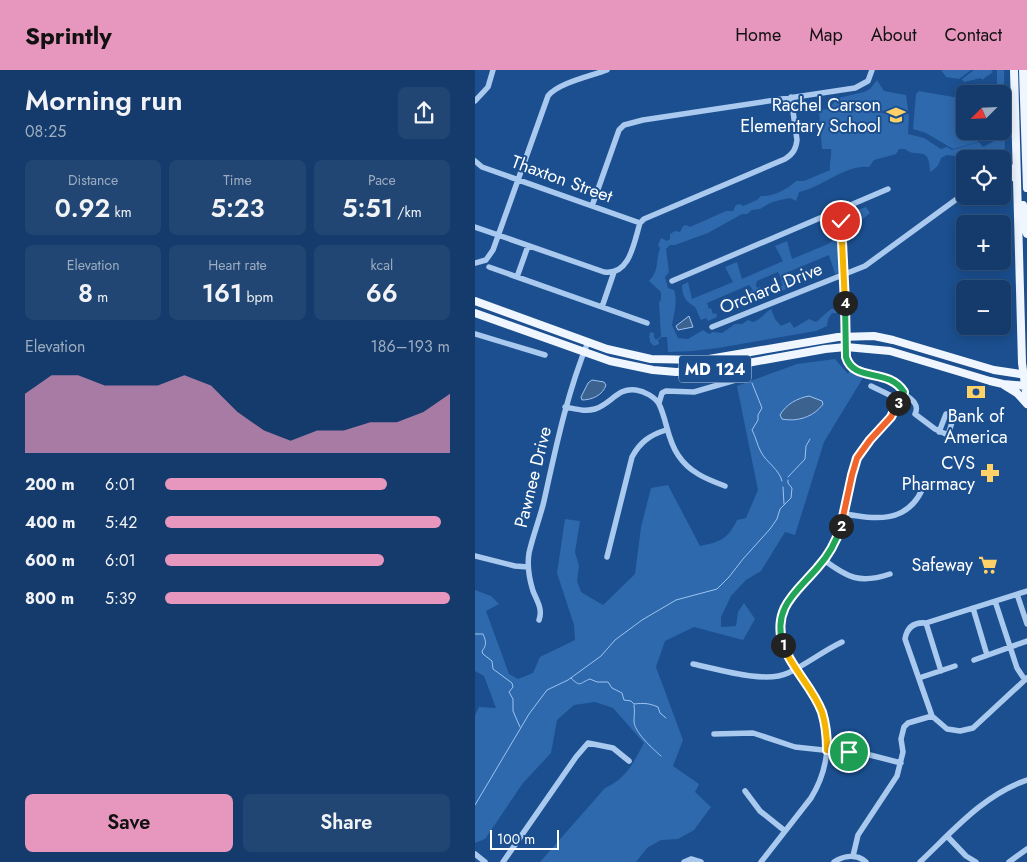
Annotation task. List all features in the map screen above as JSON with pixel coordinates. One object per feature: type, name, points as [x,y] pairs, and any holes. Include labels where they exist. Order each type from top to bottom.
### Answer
[{"type":"main road","points":[[1014,71],[1027,400]]},
{"type":"main road","points":[[1023,71],[1027,188]]},
{"type":"main road","points":[[1017,184],[1021,173],[1021,137],[1025,127]]},
{"type":"main road","points":[[1011,177],[1017,164]]},
{"type":"main road","points":[[1017,184],[1021,190],[1027,234]]},
{"type":"main road","name":"MD 124","points":[[475,301],[607,349],[645,358],[690,361],[846,336],[877,337],[994,370],[1025,375]]},
{"type":"main road","name":"MD 124","points":[[475,313],[610,361],[675,372],[709,370],[819,350],[846,347],[891,351],[1003,384],[1026,386]]},
{"type":"main road","points":[[927,362],[944,355]]},
{"type":"main road","points":[[1003,384],[1006,388],[1017,393],[1027,404]]},
{"type":"street","points":[[475,101],[488,87],[493,70]]},
{"type":"street","points":[[592,206],[619,130],[629,122],[859,87],[868,81],[872,70]]},
{"type":"street","points":[[475,263],[483,261],[490,256],[544,103],[550,93],[560,87],[604,71]]},
{"type":"street","points":[[1014,71],[1019,94],[1025,96]]},
{"type":"street","points":[[1023,71],[1027,84]]},
{"type":"street","points":[[475,227],[604,272],[614,272],[622,268],[627,260],[641,223],[651,216],[789,156],[795,150],[797,140],[791,97]]},
{"type":"street","name":"Thaxton Street","points":[[475,161],[482,167],[641,223]]},
{"type":"street","points":[[1011,184],[1017,184]]},
{"type":"street","points":[[672,281],[888,189]]},
{"type":"street","name":"Orchard Drive","points":[[712,327],[870,263],[956,200]]},
{"type":"street","points":[[837,210],[842,226],[846,357],[851,367],[857,371],[885,376],[900,386],[903,393],[917,406],[918,410],[915,414],[939,432]]},
{"type":"street","points":[[517,277],[529,246]]},
{"type":"street","points":[[489,267],[647,324]]},
{"type":"street","points":[[601,307],[614,272]]},
{"type":"street","points":[[475,334],[545,355]]},
{"type":"street","name":"Pawnee Drive","points":[[539,620],[541,614],[540,607],[532,586],[528,567],[529,553],[539,521],[565,407],[588,342]]},
{"type":"street","points":[[725,486],[708,480],[691,469],[677,453],[666,430],[659,403],[662,393],[667,391],[694,392],[739,379]]},
{"type":"street","points":[[871,386],[900,400]]},
{"type":"street","points":[[565,407],[583,411],[593,410],[617,394],[627,390],[636,390],[644,393],[659,403]]},
{"type":"street","points":[[761,862],[818,788],[825,766],[827,750],[827,730],[822,711],[795,669],[782,643],[783,614],[790,596],[824,560],[838,538],[857,458],[891,417],[903,393]]},
{"type":"street","points":[[607,557],[632,457],[640,444],[666,430]]},
{"type":"street","points":[[845,514],[869,518],[890,517],[911,506],[917,500],[922,490]]},
{"type":"street","points":[[475,556],[515,566],[528,567]]},
{"type":"street","points":[[824,560],[840,572],[858,579],[869,580],[890,574]]},
{"type":"street","points":[[995,601],[1017,668],[1026,679],[973,728],[960,731],[947,729],[932,716],[905,638],[908,630],[919,622],[925,624],[973,608],[995,601],[1017,594],[1027,591]]},
{"type":"street","points":[[1017,594],[1027,624]]},
{"type":"street","points":[[973,608],[987,655]]},
{"type":"street","points":[[925,624],[941,671]]},
{"type":"street","points":[[975,660],[1027,641]]},
{"type":"street","points":[[693,664],[766,678],[782,675],[795,669],[825,650],[842,642]]},
{"type":"street","points":[[919,678],[955,666]]},
{"type":"street","points":[[853,856],[859,835],[897,776],[903,752],[901,739],[903,727],[908,723],[932,716]]},
{"type":"street","points":[[714,734],[753,733],[795,747],[870,755],[901,763]]},
{"type":"street","points":[[503,862],[576,757],[588,743],[613,748],[629,761]]},
{"type":"street","points":[[920,862],[977,808],[994,795],[1027,780]]},
{"type":"street","points":[[745,791],[761,810],[785,832]]},
{"type":"street","points":[[947,836],[966,856],[975,862]]},
{"type":"street","points":[[1009,862],[1027,849]]},
{"type":"street","points":[[475,854],[485,862]]},
{"type":"street","points":[[834,862],[843,857],[853,856],[861,858],[866,862]]},
{"type":"street","points":[[684,862],[691,859],[701,862]]},
{"type":"shaded area","points":[[941,70],[971,70],[959,79],[946,77]]},
{"type":"shaded area","points":[[974,70],[991,70],[993,72],[982,80],[981,78],[964,82],[962,79]]},
{"type":"shaded area","points":[[997,70],[1004,70],[1004,85],[997,85]]},
{"type":"shaded area","points":[[877,80],[884,91],[906,95],[909,117],[908,134],[924,138],[941,149],[947,147],[952,150],[979,142],[983,147],[996,140],[1005,140],[1004,150],[956,150],[956,156],[947,155],[941,158],[934,170],[930,172],[929,163],[925,155],[899,149],[896,154],[874,160],[869,167],[851,169],[799,192],[796,201],[790,198],[770,203],[760,209],[742,214],[708,233],[675,245],[670,245],[666,249],[669,272],[665,277],[668,288],[674,290],[676,299],[672,325],[678,338],[688,339],[703,330],[709,334],[713,332],[722,333],[735,324],[742,324],[748,320],[753,322],[771,309],[775,319],[781,326],[790,322],[794,328],[809,319],[816,322],[831,309],[841,309],[841,313],[832,313],[828,319],[827,326],[816,331],[693,351],[668,352],[667,337],[661,337],[658,340],[659,344],[654,346],[650,342],[650,332],[654,333],[656,340],[661,336],[659,303],[661,292],[649,281],[656,269],[660,248],[658,245],[661,238],[667,241],[670,239],[670,234],[675,231],[680,232],[683,226],[690,227],[726,211],[733,211],[736,205],[740,204],[743,206],[757,200],[761,196],[780,192],[796,181],[804,181],[830,170],[831,149],[822,149],[819,110],[828,109],[838,98],[864,92],[870,89]]},
{"type":"shaded area","points":[[919,91],[956,97],[956,140],[978,140],[978,142],[953,149],[926,133],[913,129],[916,94]]},
{"type":"shaded area","points":[[866,207],[870,213],[854,226],[851,212]]},
{"type":"shaded area","points":[[833,217],[837,219],[838,224],[840,266],[838,273],[835,274],[829,255],[788,272],[789,277],[796,285],[782,291],[780,287],[783,285],[782,280],[778,272],[757,281],[757,288],[760,287],[763,294],[766,293],[768,297],[751,303],[750,299],[753,298],[750,291],[753,290],[749,285],[707,303],[709,309],[711,308],[713,314],[716,313],[717,317],[708,321],[706,318],[701,320],[695,307],[685,298],[682,285],[688,282],[692,299],[733,282],[725,267],[737,262],[742,279],[783,261],[775,246],[787,241],[792,259],[828,244],[833,240],[824,226],[827,224],[826,220]]},
{"type":"shaded area","points":[[689,316],[693,327],[678,330],[676,326]]},
{"type":"shaded area","points":[[835,359],[848,374],[851,367],[866,373],[824,442],[795,535],[785,532],[761,571],[746,580],[731,596],[721,617],[721,627],[736,626],[738,612],[744,603],[755,619],[743,640],[694,627],[665,641],[656,667],[683,740],[673,766],[699,784],[695,792],[711,807],[694,830],[678,839],[661,840],[647,848],[636,862],[540,862],[605,788],[624,775],[644,743],[613,708],[595,702],[574,705],[557,720],[551,753],[523,783],[485,839],[475,843],[475,715],[479,707],[496,708],[484,676],[475,671],[475,590],[491,596],[499,604],[486,611],[509,674],[518,679],[533,673],[540,657],[575,640],[574,625],[557,573],[565,519],[580,521],[575,552],[579,566],[577,581],[581,592],[603,605],[635,574],[641,527],[651,488],[668,485],[700,546],[723,539],[737,520],[746,518],[758,490],[737,386],[797,364]]},
{"type":"shaded area","points":[[592,380],[604,382],[606,385],[605,389],[597,396],[582,400],[581,397],[588,383]]},
{"type":"shaded area","points":[[809,396],[822,401],[823,404],[805,418],[782,419],[780,415],[789,405]]},
{"type":"waterway","points":[[752,383],[762,408],[752,430],[761,452],[782,481]]},
{"type":"waterway","points":[[788,477],[805,459],[806,446],[810,439]]},
{"type":"waterway","points":[[475,805],[529,714],[547,690],[568,680],[601,656],[615,640],[642,620],[676,600],[717,589],[770,529],[777,519],[780,509],[791,498],[792,488],[788,480]]},
{"type":"waterway","points":[[783,487],[784,504]]},
{"type":"waterway","points":[[475,634],[483,634],[485,647],[482,651],[492,661],[493,669],[512,683],[513,687],[509,692],[513,699],[513,711],[520,727]]},
{"type":"waterway","points":[[571,678],[579,684],[590,679],[597,682],[608,682],[612,688],[622,693],[624,700],[631,701],[634,704],[658,707],[660,713],[666,718]]},
{"type":"waterway","points":[[634,705],[634,721],[637,730],[661,756]]},
{"type":"place","name":"Rachel Carson Elementary School","points":[[896,115]]},
{"type":"place","name":"Bank of America","points":[[976,392]]},
{"type":"place","name":"CVS Pharmacy","points":[[990,473]]},
{"type":"place","name":"Safeway","points":[[988,565]]},
{"type":"route","points":[[841,221],[846,357],[848,363],[857,371],[885,376],[900,386],[904,392],[891,417],[857,458],[838,538],[817,569],[790,596],[783,614],[781,629],[782,643],[787,655],[822,711],[827,730],[827,750],[849,752]]}]
